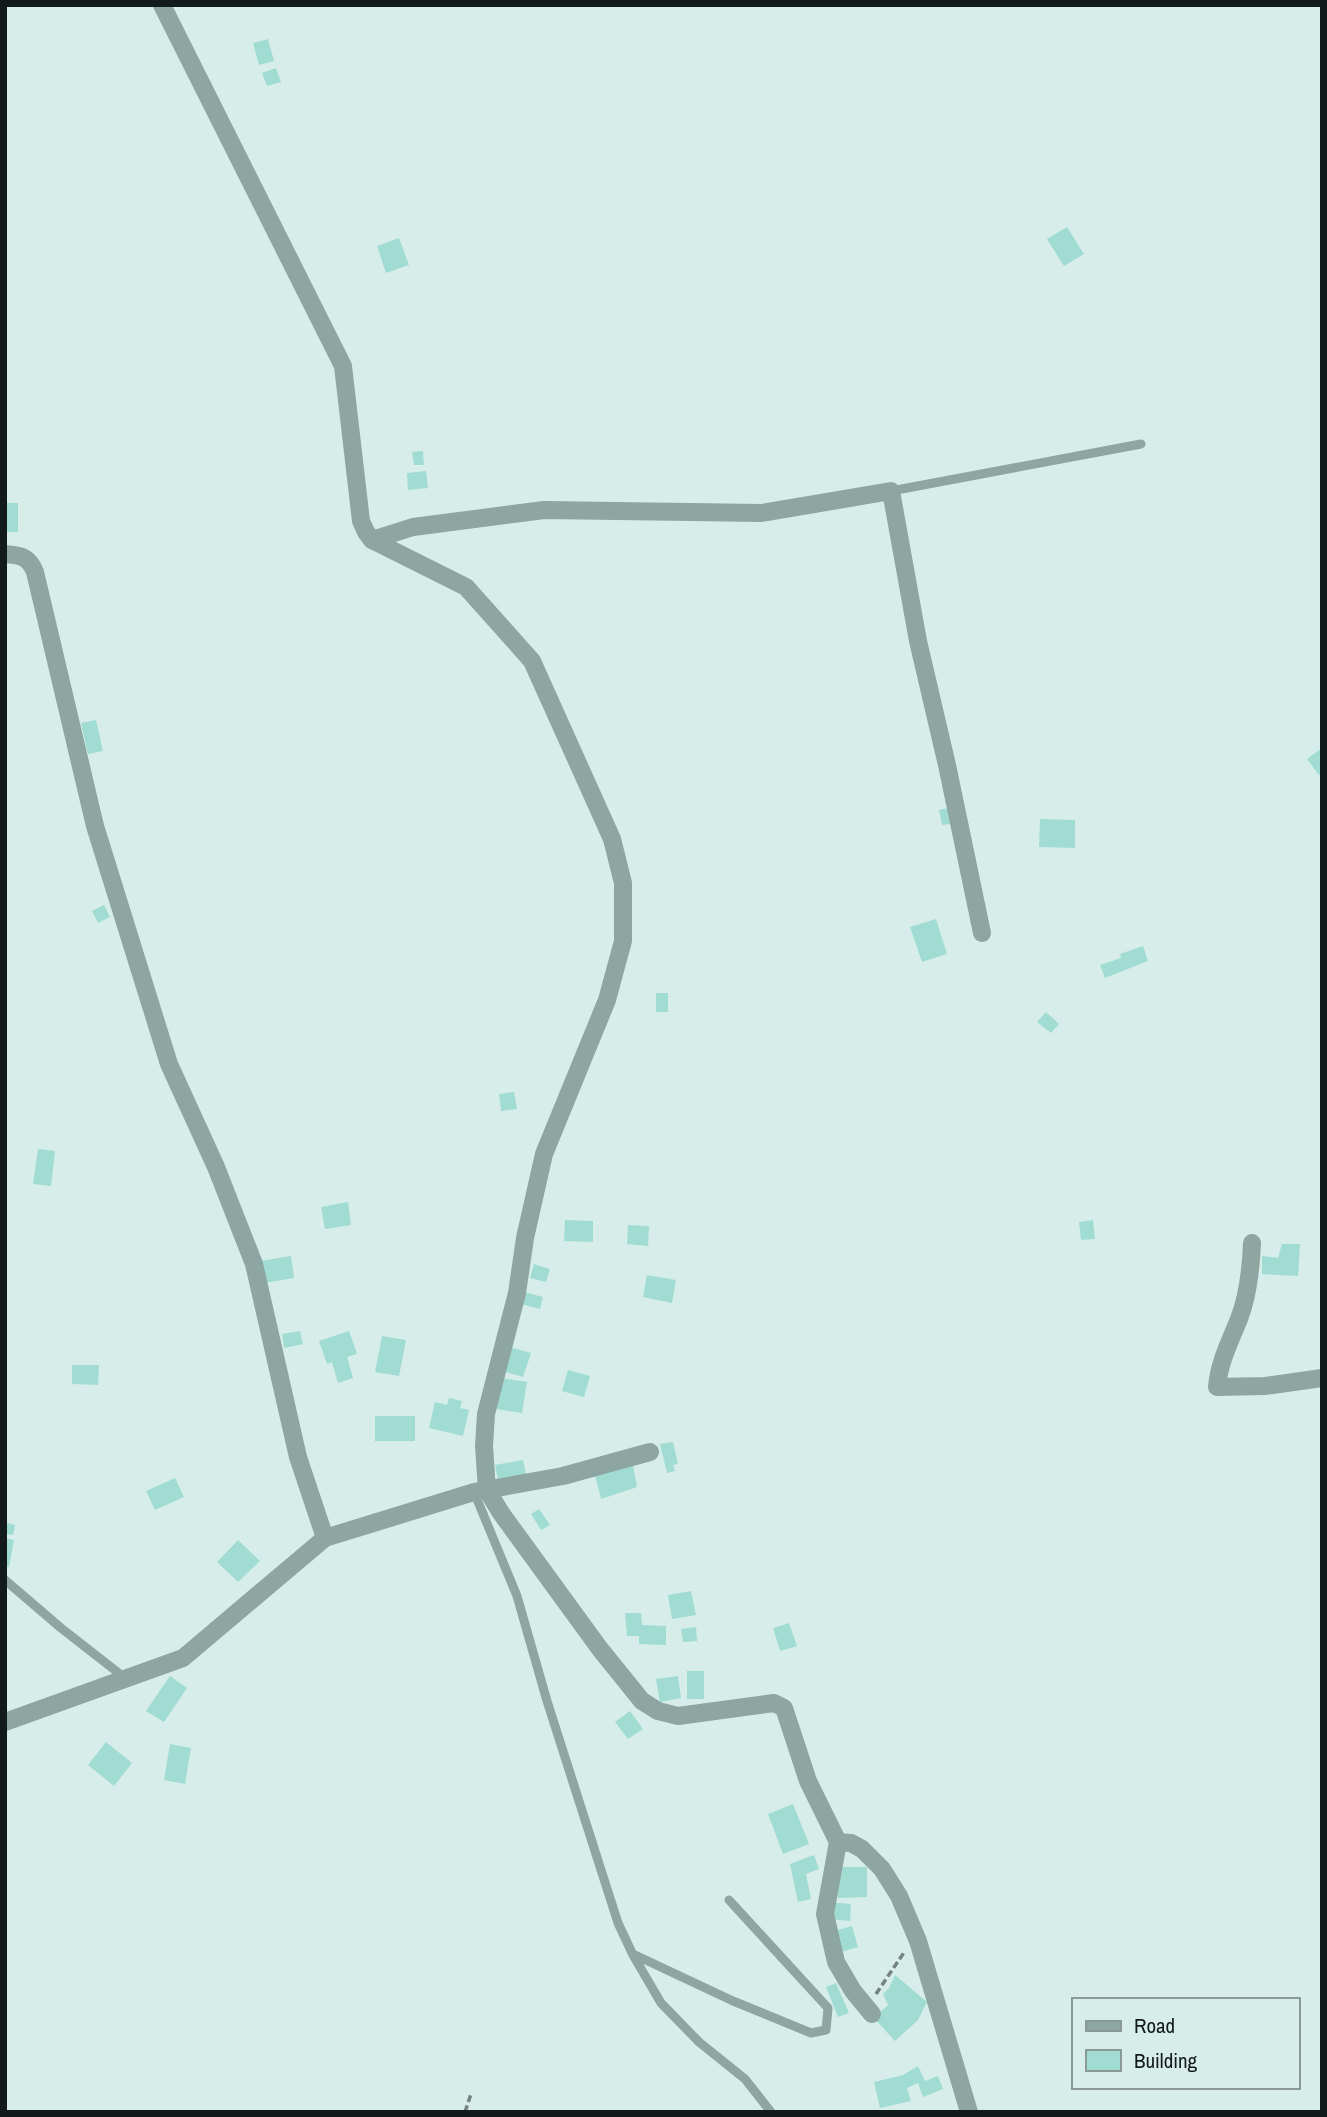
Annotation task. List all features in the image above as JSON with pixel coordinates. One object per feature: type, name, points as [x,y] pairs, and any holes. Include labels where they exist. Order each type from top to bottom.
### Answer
[{"type":"street","points":[[162,5],[343,366],[361,521],[366,532],[372,540],[466,587],[531,661],[612,839],[623,883],[623,941],[607,1000],[544,1154],[525,1238],[517,1293],[486,1413],[481,1491],[642,1701],[658,1712],[678,1716],[774,1703],[784,1708],[808,1781],[838,1842],[825,1914],[836,1962],[868,2011]]},
{"type":"street","points":[[372,540],[413,527],[544,510],[762,513],[891,491],[918,641],[982,933]]},
{"type":"street","points":[[5,554],[21,555],[30,561],[35,572],[95,826],[169,1064],[216,1167],[254,1264],[298,1457],[325,1538]]},
{"type":"street","points":[[1252,1242],[1251,1265],[1239,1318],[1229,1338],[1217,1387],[1265,1386],[1322,1378]]},
{"type":"street","points":[[5,1723],[183,1658],[325,1538],[481,1491],[563,1476],[650,1452]]},
{"type":"street","points":[[838,1842],[851,1843],[862,1849],[882,1869],[899,1896],[918,1941],[969,2112]]},
{"type":"lane","points":[[891,491],[1141,444]]},
{"type":"lane","points":[[481,1491],[517,1596],[547,1701],[618,1923],[661,2003],[699,2042],[745,2079],[771,2112]]},
{"type":"lane","points":[[5,1580],[127,1679]]},
{"type":"lane","points":[[633,1955],[811,2033],[826,2030],[828,2008],[729,1899]]},
{"type":"path","points":[[868,2011],[901,1955],[918,1941]]},
{"type":"path","points":[[465,2112],[471,2094]]},
{"type":"building","points":[[268,39],[274,61],[259,65],[253,43]]},
{"type":"building","points":[[276,68],[281,82],[267,86],[262,73]]},
{"type":"building","points":[[1067,227],[1084,254],[1064,266],[1047,239]]},
{"type":"building","points":[[399,238],[409,265],[386,273],[377,246]]},
{"type":"building","points":[[423,451],[424,465],[414,465],[412,452]]},
{"type":"building","points":[[426,471],[428,488],[408,490],[407,473]]},
{"type":"building","points":[[5,503],[18,503],[18,532],[5,532]]},
{"type":"building","points":[[96,720],[103,751],[88,754],[81,723]]},
{"type":"building","points":[[1322,748],[1322,773],[1319,775],[1307,759]]},
{"type":"building","points":[[953,807],[957,823],[942,825],[939,810]]},
{"type":"building","points":[[1040,819],[1075,820],[1075,848],[1039,847]]},
{"type":"building","points":[[104,905],[110,917],[98,923],[92,911]]},
{"type":"building","points":[[936,919],[947,954],[922,962],[910,927]]},
{"type":"building","points":[[1143,946],[1148,961],[1105,978],[1100,965]]},
{"type":"building","points":[[656,993],[668,993],[668,1012],[656,1012]]},
{"type":"building","points":[[1046,1012],[1059,1024],[1051,1033],[1037,1022]]},
{"type":"building","points":[[514,1092],[517,1109],[501,1111],[499,1094]]},
{"type":"building","points":[[38,1149],[55,1151],[51,1186],[33,1184]]},
{"type":"building","points":[[348,1202],[351,1225],[325,1229],[321,1207]]},
{"type":"building","points":[[565,1220],[593,1221],[593,1242],[564,1241]]},
{"type":"building","points":[[1093,1220],[1095,1239],[1081,1240],[1079,1222]]},
{"type":"building","points":[[628,1225],[649,1226],[648,1246],[627,1244]]},
{"type":"building","points":[[1282,1244],[1300,1244],[1298,1276],[1262,1274],[1262,1256],[1278,1258]]},
{"type":"building","points":[[291,1256],[294,1278],[264,1283],[261,1261]]},
{"type":"building","points":[[534,1264],[550,1269],[546,1282],[530,1278]]},
{"type":"building","points":[[647,1275],[676,1280],[672,1303],[643,1297]]},
{"type":"building","points":[[524,1292],[543,1297],[540,1309],[521,1304]]},
{"type":"building","points":[[300,1331],[303,1344],[284,1348],[282,1334]]},
{"type":"building","points":[[349,1331],[357,1354],[347,1357],[353,1378],[338,1383],[332,1362],[327,1364],[319,1341]]},
{"type":"building","points":[[382,1336],[406,1340],[399,1376],[375,1372]]},
{"type":"building","points":[[509,1347],[531,1353],[523,1377],[502,1371]]},
{"type":"building","points":[[72,1365],[99,1365],[98,1385],[72,1384]]},
{"type":"building","points":[[568,1370],[590,1376],[584,1397],[562,1391]]},
{"type":"building","points":[[501,1378],[527,1382],[522,1413],[496,1409]]},
{"type":"building","points":[[449,1398],[462,1401],[460,1408],[469,1410],[463,1436],[429,1428],[435,1402],[447,1405]]},
{"type":"building","points":[[375,1416],[415,1416],[415,1441],[375,1441]]},
{"type":"building","points":[[673,1442],[678,1464],[673,1465],[675,1471],[667,1473],[660,1444]]},
{"type":"building","points":[[523,1460],[527,1479],[499,1485],[495,1465]]},
{"type":"building","points":[[633,1465],[637,1487],[601,1499],[594,1471]]},
{"type":"building","points":[[175,1478],[184,1497],[155,1510],[146,1491]]},
{"type":"building","points":[[539,1509],[550,1525],[541,1530],[531,1514]]},
{"type":"building","points":[[7,1523],[15,1525],[13,1535],[5,1534]]},
{"type":"building","points":[[5,1538],[14,1540],[9,1567],[5,1567]]},
{"type":"building","points":[[238,1540],[260,1561],[238,1582],[217,1562]]},
{"type":"building","points":[[691,1591],[696,1615],[672,1619],[668,1595]]},
{"type":"building","points":[[625,1613],[641,1613],[642,1625],[666,1626],[666,1645],[639,1644],[639,1636],[627,1636]]},
{"type":"building","points":[[789,1623],[797,1646],[780,1651],[773,1628]]},
{"type":"building","points":[[696,1627],[697,1641],[683,1642],[681,1629]]},
{"type":"building","points":[[687,1671],[704,1671],[704,1699],[687,1699]]},
{"type":"building","points":[[170,1676],[187,1688],[164,1722],[146,1711]]},
{"type":"building","points":[[678,1676],[681,1698],[660,1702],[656,1679]]},
{"type":"building","points":[[630,1711],[643,1729],[628,1739],[615,1722]]},
{"type":"building","points":[[106,1742],[132,1763],[114,1786],[88,1765]]},
{"type":"building","points":[[170,1744],[191,1748],[185,1784],[164,1780]]},
{"type":"building","points":[[793,1804],[809,1844],[783,1854],[768,1814]]},
{"type":"building","points":[[814,1855],[819,1869],[806,1874],[811,1899],[798,1902],[790,1864]]},
{"type":"building","points":[[837,1867],[867,1867],[867,1897],[838,1898]]},
{"type":"building","points":[[829,1902],[851,1904],[850,1921],[828,1919]]},
{"type":"building","points":[[852,1926],[858,1947],[837,1953],[831,1932]]},
{"type":"building","points":[[895,1975],[927,2002],[918,2020],[895,2041],[874,2018],[888,2005],[883,1994]]},
{"type":"building","points":[[836,1983],[849,2013],[838,2017],[826,1987]]},
{"type":"building","points":[[918,2066],[925,2081],[938,2076],[943,2089],[923,2097],[918,2083],[907,2088],[911,2101],[880,2108],[874,2082],[903,2075]]}]
